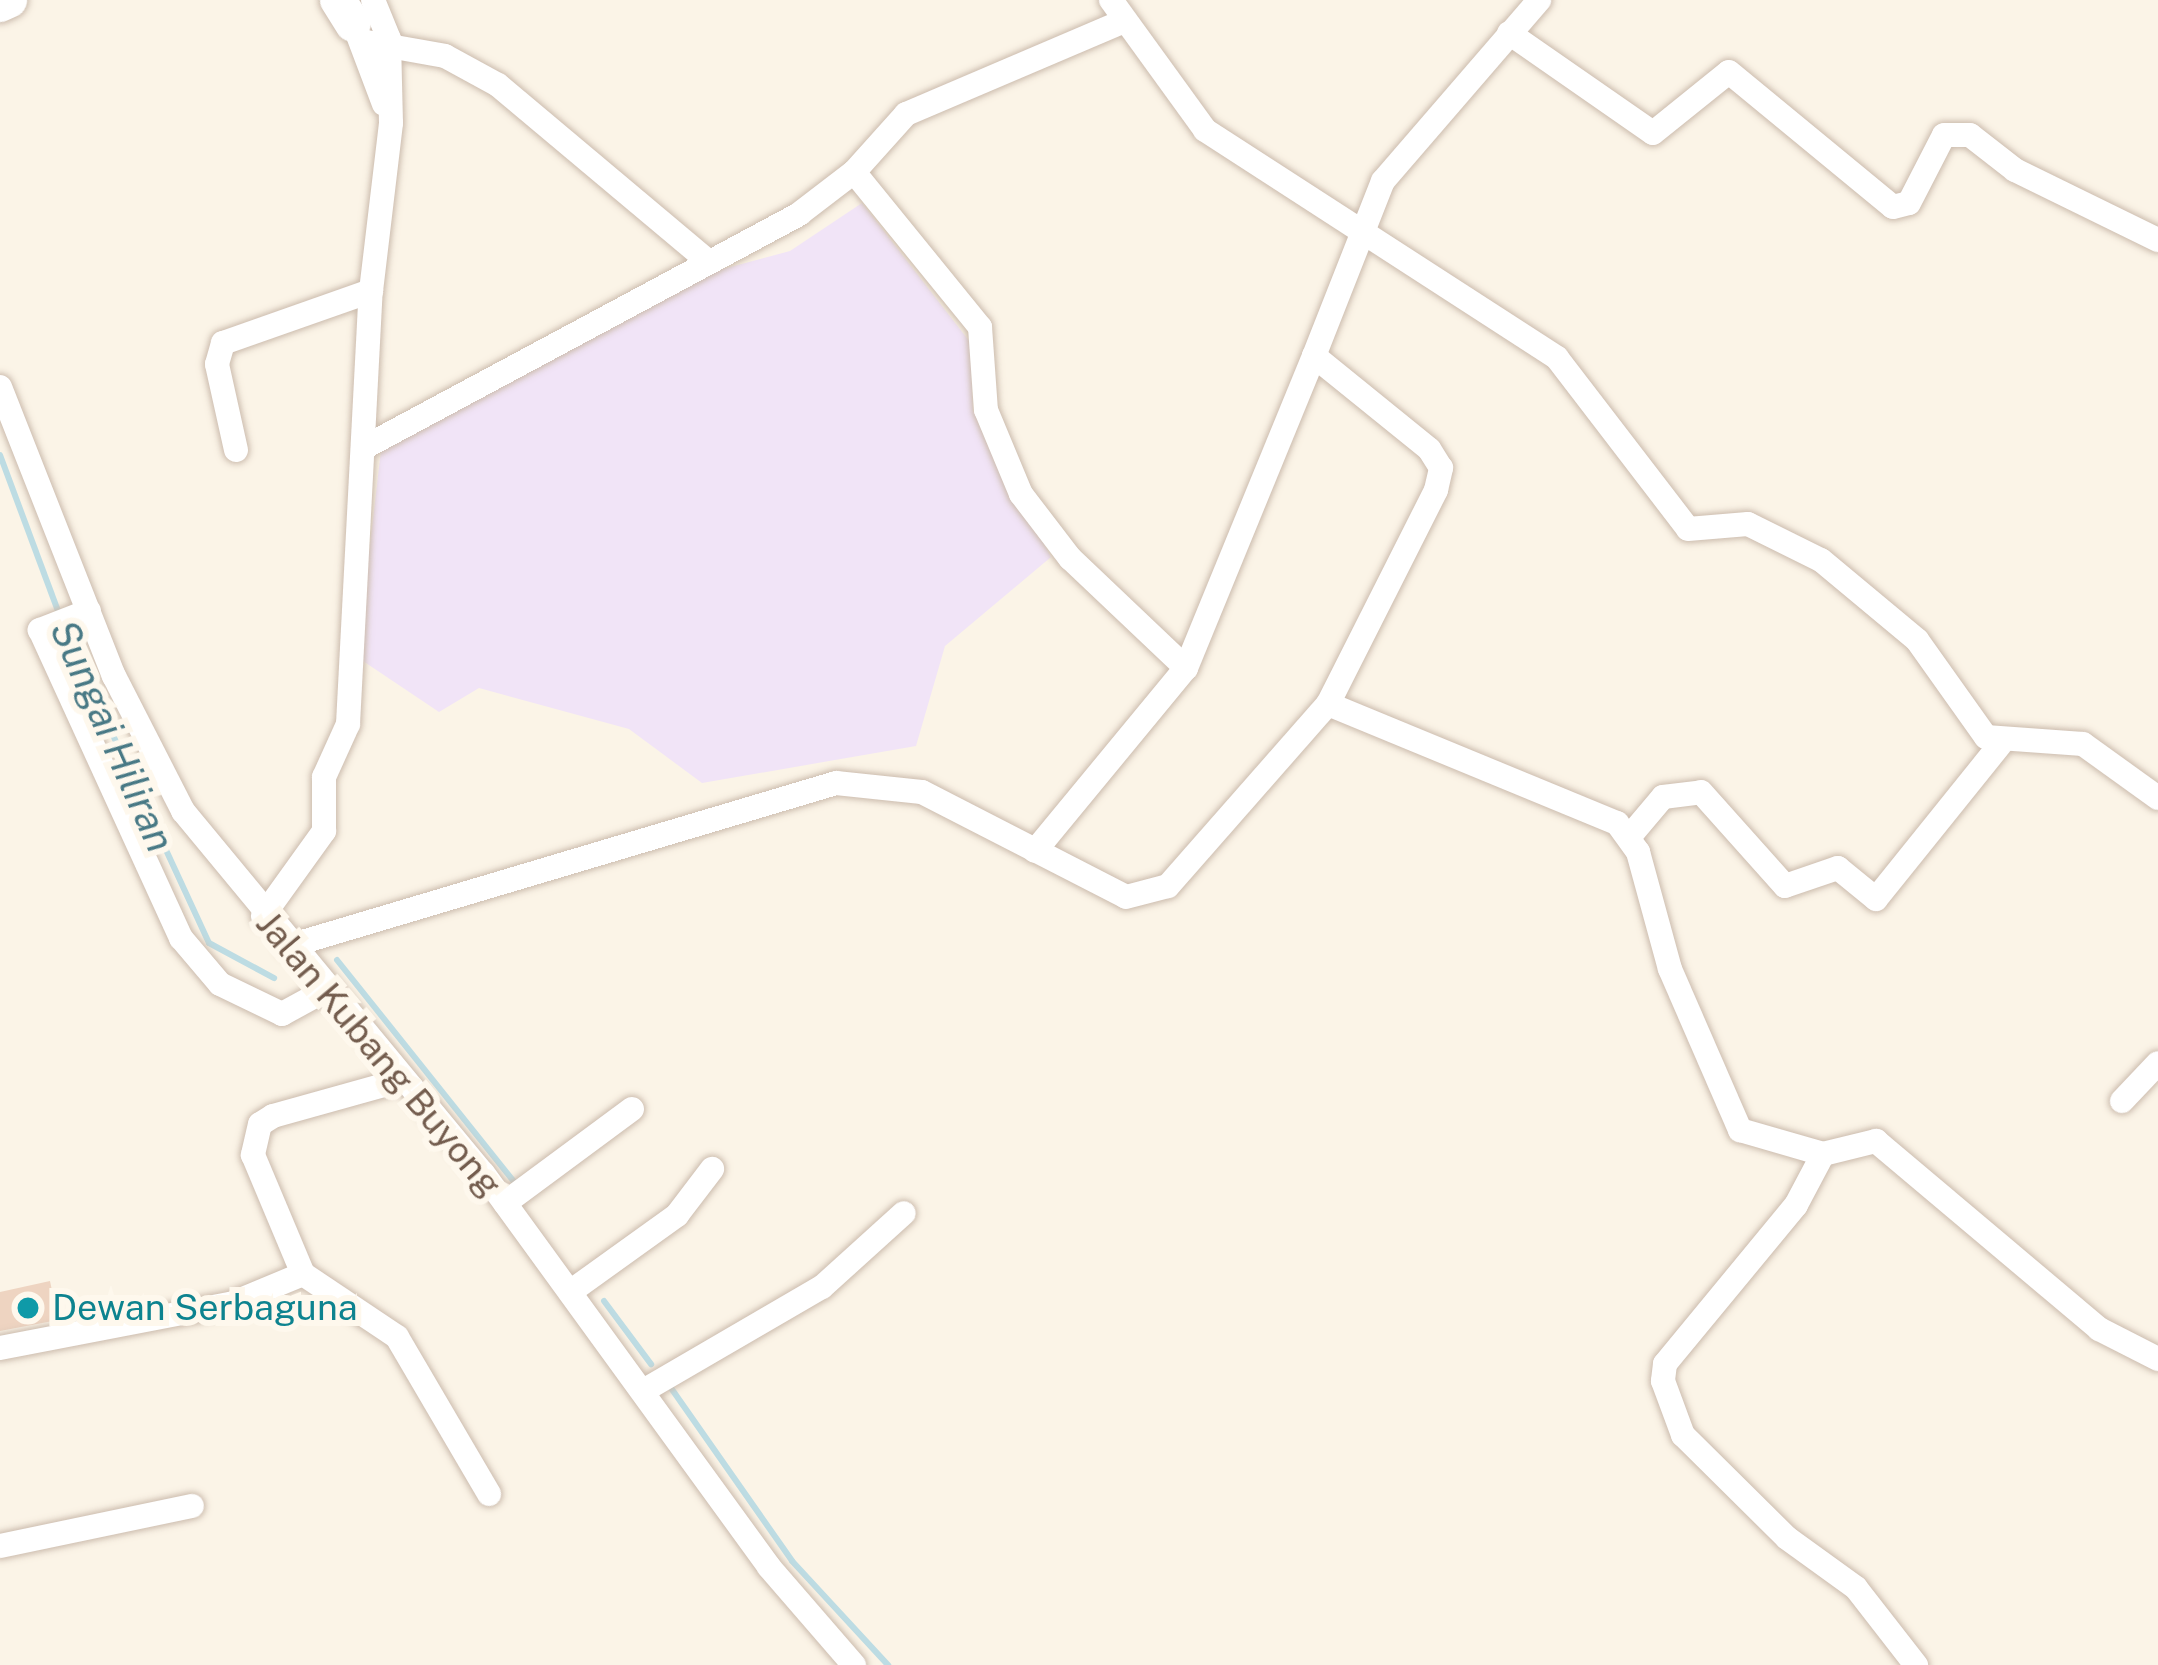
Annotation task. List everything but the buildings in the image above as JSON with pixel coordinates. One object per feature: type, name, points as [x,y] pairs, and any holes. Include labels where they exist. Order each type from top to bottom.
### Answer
[{"type":"main road","points":[[0,4],[9,0]]},
{"type":"street","points":[[1035,851],[1186,668],[1366,226],[1408,147],[1539,0]]},
{"type":"street","points":[[364,447],[704,258],[799,214],[854,172],[906,114],[1116,11],[1205,130],[1366,226],[1577,376],[1688,529],[1748,524],[1841,574],[1917,640],[1977,728],[2000,745],[2083,744],[2158,798]]},
{"type":"street","points":[[353,13],[389,39],[498,85],[704,258]]},
{"type":"street","points":[[353,13],[389,39]]},
{"type":"street","points":[[353,13],[391,123]]},
{"type":"street","points":[[1510,33],[1653,133],[1729,72],[1893,207],[1909,203],[1944,135],[1970,135],[2015,170],[2158,240]]},
{"type":"street","points":[[263,916],[324,831],[324,777],[349,724],[371,291],[391,123],[389,39]]},
{"type":"street","points":[[854,172],[980,327],[986,410],[1022,494],[1070,558],[1186,668]]},
{"type":"street","points":[[236,450],[218,364],[223,344],[371,291]]},
{"type":"street","points":[[289,946],[836,783],[922,792],[1126,897],[1149,896],[1168,886],[1328,704],[1441,468],[1314,356]]},
{"type":"street","name":"Jalan Kubang Buyong","points":[[0,387],[89,611],[183,811],[263,916],[505,1203],[839,1661]]},
{"type":"street","points":[[89,611],[40,630],[181,938],[220,984],[282,1014],[326,990]]},
{"type":"street","points":[[1328,704],[1630,836],[1728,1114],[1755,1140],[1823,1154],[1876,1141],[1904,1158],[2099,1329],[2158,1359]]},
{"type":"street","points":[[1630,836],[1663,797],[1701,792],[1785,886],[1838,868],[1876,899],[2000,745]]},
{"type":"street","points":[[2122,1101],[2158,1063]]},
{"type":"street","points":[[402,1080],[260,1124],[253,1156],[262,1194],[303,1274],[398,1337],[489,1493]]},
{"type":"street","points":[[505,1203],[632,1109]]},
{"type":"street","points":[[1823,1154],[1796,1205],[1665,1364],[1663,1381],[1683,1435],[1787,1538],[1856,1588],[1916,1665]]},
{"type":"street","points":[[570,1292],[676,1215],[712,1169]]},
{"type":"street","points":[[643,1391],[822,1287],[904,1213]]},
{"type":"street","points":[[0,1348],[233,1303],[303,1274]]},
{"type":"street","points":[[0,1546],[192,1506]]},
{"type":"shaded area","points":[[862,203],[970,342],[973,411],[1051,557],[945,646],[916,746],[702,783],[629,729],[479,688],[439,712],[357,657],[381,450],[719,270],[790,251]]},
{"type":"waterway","name":"Sungai Hiliran","points":[[0,455],[59,614]]},
{"type":"waterway","name":"Sungai Hiliran","points":[[63,627],[209,943],[274,978]]},
{"type":"waterway","points":[[337,960],[515,1183]]},
{"type":"waterway","points":[[604,1301],[651,1364]]},
{"type":"waterway","points":[[671,1388],[792,1561],[888,1665]]},
{"type":"place","name":"Dewan Serbaguna","points":[[28,1308]]}]
